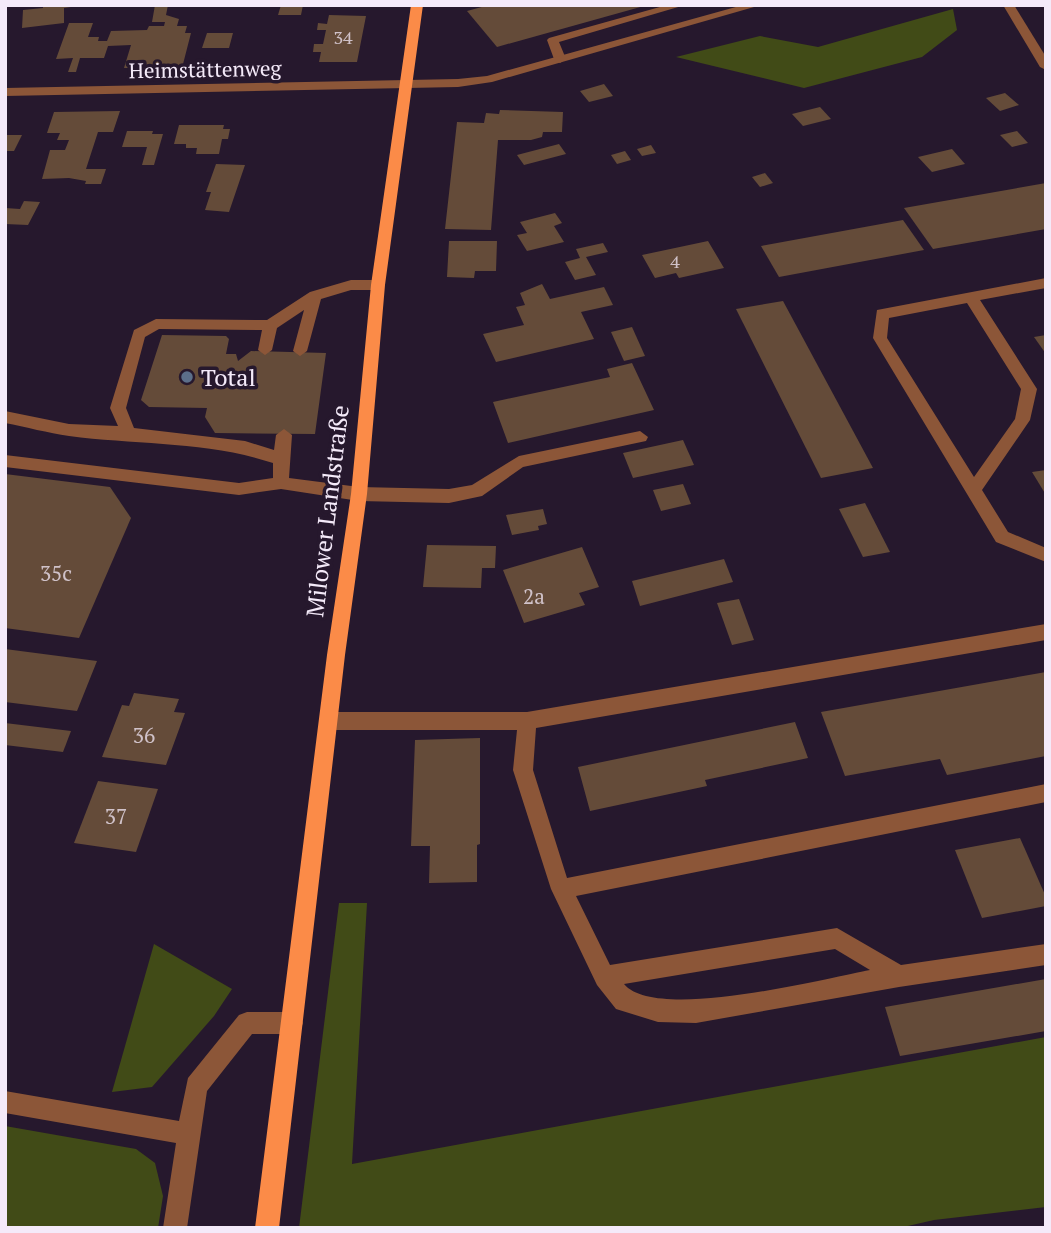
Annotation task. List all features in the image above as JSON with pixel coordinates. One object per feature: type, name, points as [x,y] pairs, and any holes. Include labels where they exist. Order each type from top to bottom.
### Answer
[{"type":"main road","name":"Milower Landstraße","points":[[267,1228],[359,494],[378,285],[417,5]]},
{"type":"street","points":[[560,59],[553,40],[680,5]]},
{"type":"street","name":"Heimstättenweg","points":[[5,92],[407,84],[488,79],[756,5]]},
{"type":"street","points":[[1007,5],[1046,67]]},
{"type":"street","points":[[1046,283],[881,314],[880,338],[1002,537],[1046,555]]},
{"type":"street","points":[[128,433],[118,408],[139,334],[156,324],[270,325],[315,296],[351,285],[378,285]]},
{"type":"street","points":[[300,351],[315,296]]},
{"type":"street","points":[[971,298],[1029,389],[1022,420],[972,492]]},
{"type":"street","points":[[265,350],[270,325]]},
{"type":"street","points":[[5,417],[69,430],[246,440],[281,459]]},
{"type":"street","points":[[281,483],[284,435]]},
{"type":"street","points":[[5,461],[239,489],[281,483],[359,494],[449,496],[476,491],[519,462],[640,437]]},
{"type":"street","points":[[330,721],[527,721],[1046,632]]},
{"type":"street","points":[[527,721],[523,771],[561,889],[605,978],[624,1001],[658,1012],[696,1012],[899,976],[1046,954]]},
{"type":"street","points":[[561,889],[1046,793]]},
{"type":"street","points":[[605,978],[837,939],[899,976]]},
{"type":"street","points":[[175,1228],[196,1086],[247,1023],[292,1023]]},
{"type":"street","points":[[5,1102],[190,1134]]},
{"type":"green space","points":[[953,9],[957,30],[922,57],[804,88],[676,57],[760,36],[818,47]]},
{"type":"green space","points":[[339,903],[367,903],[352,1164],[1046,1037],[1046,1207],[934,1220],[899,1228],[299,1228]]},
{"type":"green space","points":[[154,944],[232,989],[214,1016],[152,1087],[112,1092]]},
{"type":"green space","points":[[5,1126],[136,1149],[155,1163],[163,1196],[158,1228],[5,1228]]},
{"type":"building","points":[[43,5],[71,7],[64,8],[64,23],[22,28],[23,10],[43,8]]},
{"type":"building","points":[[155,5],[168,5],[166,15],[179,19],[177,26],[187,26],[185,33],[191,33],[182,68],[124,68],[131,45],[108,46],[104,58],[80,58],[76,72],[68,72],[73,58],[56,59],[69,23],[93,23],[88,37],[99,37],[98,41],[107,41],[111,31],[147,30],[149,26],[164,26],[165,22],[152,22]]},
{"type":"building","points":[[281,5],[303,5],[301,15],[278,15]]},
{"type":"building","points":[[489,5],[644,6],[497,47],[467,11]]},
{"type":"building","points":[[329,15],[366,16],[357,62],[319,62],[321,52],[313,52],[314,44],[323,44],[326,30],[317,30],[318,23],[327,24]]},
{"type":"building","points":[[207,33],[233,33],[229,48],[202,48]]},
{"type":"building","points":[[604,84],[613,96],[589,102],[580,91]]},
{"type":"building","points":[[1005,93],[1019,105],[1000,111],[986,98]]},
{"type":"building","points":[[820,107],[831,119],[803,126],[792,114]]},
{"type":"building","points":[[500,110],[563,112],[562,132],[543,132],[542,137],[531,140],[498,140],[491,230],[445,229],[457,122],[484,123],[486,113],[499,114]]},
{"type":"building","points":[[120,111],[113,132],[98,132],[86,169],[106,169],[101,184],[85,184],[86,181],[69,178],[42,179],[50,150],[65,150],[69,140],[57,140],[60,133],[47,133],[54,112]]},
{"type":"building","points":[[179,125],[224,125],[223,129],[230,129],[228,139],[222,139],[219,154],[196,154],[197,148],[174,144]]},
{"type":"building","points":[[127,131],[153,131],[152,134],[163,134],[154,165],[142,165],[147,147],[122,147]]},
{"type":"building","points":[[1017,131],[1028,143],[1012,147],[1000,135]]},
{"type":"building","points":[[5,135],[22,135],[14,151],[5,151]]},
{"type":"building","points":[[559,144],[566,154],[524,165],[517,155]]},
{"type":"building","points":[[651,145],[656,153],[642,156],[637,149]]},
{"type":"building","points":[[952,149],[965,164],[932,172],[918,157]]},
{"type":"building","points":[[625,151],[631,160],[617,164],[611,155]]},
{"type":"building","points":[[216,164],[245,165],[229,212],[205,210],[211,192],[206,192]]},
{"type":"building","points":[[765,173],[773,183],[760,187],[752,177]]},
{"type":"building","points":[[1046,183],[1046,229],[933,249],[904,208]]},
{"type":"building","points":[[24,201],[40,202],[28,225],[5,224],[5,208],[20,209]]},
{"type":"building","points":[[555,213],[562,223],[554,226],[564,242],[527,251],[517,235],[527,233],[520,222]]},
{"type":"building","points":[[903,220],[924,250],[779,277],[761,246]]},
{"type":"building","points":[[449,241],[497,241],[496,271],[475,271],[474,278],[447,277]]},
{"type":"building","points":[[708,241],[724,268],[679,278],[676,273],[655,278],[642,255]]},
{"type":"building","points":[[603,243],[608,252],[586,257],[596,275],[575,280],[565,262],[580,258],[576,249]]},
{"type":"building","points":[[542,284],[550,299],[604,287],[613,305],[581,312],[594,339],[496,362],[483,334],[524,325],[516,307],[525,305],[520,293]]},
{"type":"building","points":[[783,301],[873,468],[821,478],[736,309]]},
{"type":"building","points":[[632,327],[645,356],[624,361],[611,332]]},
{"type":"building","points":[[162,335],[226,336],[229,339],[226,354],[236,354],[238,361],[251,351],[326,353],[315,434],[215,433],[205,417],[207,408],[149,407],[141,400]]},
{"type":"building","points":[[1046,335],[1046,354],[1034,337]]},
{"type":"building","points":[[632,363],[654,410],[508,443],[493,402],[610,377],[607,369]]},
{"type":"building","points":[[683,440],[694,465],[633,478],[623,453]]},
{"type":"building","points":[[1046,470],[1046,495],[1032,472]]},
{"type":"building","points":[[5,474],[110,487],[131,518],[79,638],[5,628]]},
{"type":"building","points":[[683,484],[691,504],[661,511],[653,490]]},
{"type":"building","points":[[865,503],[890,552],[863,557],[839,509]]},
{"type":"building","points":[[543,509],[547,524],[538,526],[539,530],[512,535],[506,515]]},
{"type":"building","points":[[427,545],[496,546],[495,568],[482,568],[481,588],[423,587]]},
{"type":"building","points":[[582,547],[599,587],[579,593],[585,605],[524,623],[503,570]]},
{"type":"building","points":[[724,559],[733,582],[640,606],[632,581]]},
{"type":"building","points":[[739,599],[754,640],[732,645],[717,603]]},
{"type":"building","points":[[5,649],[97,661],[77,711],[5,702]]},
{"type":"building","points":[[1046,672],[1046,756],[947,775],[940,759],[845,776],[821,712]]},
{"type":"building","points":[[134,693],[179,699],[174,712],[185,713],[166,765],[102,757],[122,705],[129,706]]},
{"type":"building","points":[[795,722],[808,758],[705,780],[707,786],[590,811],[578,767]]},
{"type":"building","points":[[5,723],[71,731],[63,752],[5,745]]},
{"type":"building","points":[[480,738],[480,844],[477,845],[477,882],[429,883],[430,846],[411,846],[415,740]]},
{"type":"building","points":[[98,781],[158,789],[136,852],[74,843]]},
{"type":"building","points":[[1020,838],[1046,897],[1046,906],[982,918],[955,850]]},
{"type":"building","points":[[1046,979],[1046,1031],[900,1056],[885,1007]]},
{"type":"place","name":"Total","points":[[187,377]]}]
